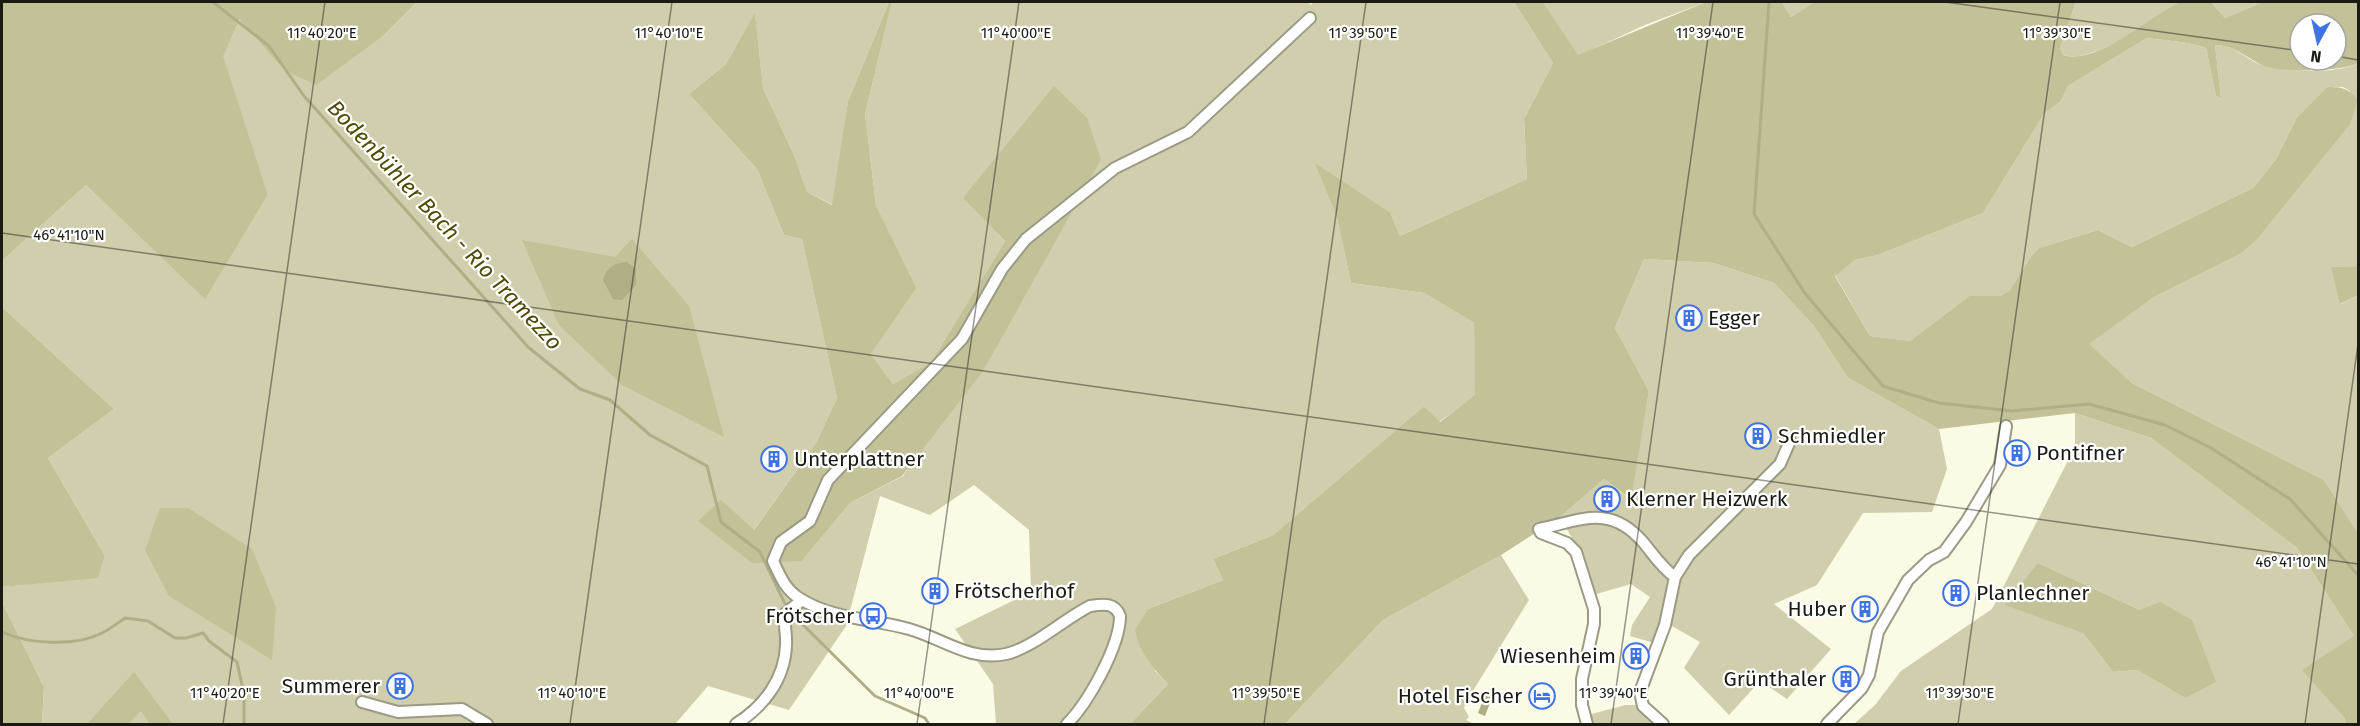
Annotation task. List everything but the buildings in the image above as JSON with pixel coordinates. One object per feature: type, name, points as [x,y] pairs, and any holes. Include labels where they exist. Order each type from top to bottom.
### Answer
[{"type":"street","points":[[736,724],[759,706],[781,675],[794,606],[773,561],[781,542],[810,520],[828,480],[962,339],[1002,269],[1026,239],[1115,168],[1188,132],[1310,18]]},
{"type":"street","points":[[1827,724],[1862,688],[1869,675],[1878,632],[1908,580],[1929,560],[1944,552],[1966,522],[2000,465],[2006,426]]},
{"type":"street","points":[[1663,724],[1641,703],[1640,692],[1665,625],[1675,577],[1689,555],[1780,464],[1790,441]]},
{"type":"street","points":[[1587,724],[1582,705],[1582,679],[1594,624],[1594,609],[1576,552],[1567,543],[1541,533],[1539,529],[1587,519],[1616,520],[1632,529],[1675,577]]},
{"type":"street","points":[[794,606],[908,628],[966,652],[992,656],[1013,652],[1090,606],[1104,603],[1112,605],[1120,616],[1116,640],[1084,701],[1067,724]]},
{"type":"street","points":[[362,702],[398,712],[462,710],[487,724]]},
{"type":"shaded area","points":[[417,2],[889,2],[848,101],[833,205],[807,192],[794,155],[763,88],[755,14],[726,64],[689,94],[757,169],[784,235],[802,239],[837,398],[816,443],[753,531],[698,521],[802,561],[850,503],[903,476],[1058,235],[1101,160],[963,197],[1005,241],[931,364],[893,384],[871,354],[915,288],[876,205],[865,114],[892,2],[1308,2],[1311,5],[1313,2],[1514,2],[1553,63],[1524,119],[1527,179],[1400,236],[1390,212],[1316,164],[1337,218],[1351,283],[1424,293],[1474,323],[1476,395],[1439,422],[1424,406],[1273,535],[1213,559],[1223,580],[1148,609],[1155,671],[1168,684],[1130,724],[996,724],[993,684],[955,629],[1031,592],[1029,530],[974,485],[930,515],[880,496],[846,626],[789,710],[708,686],[676,723],[678,724],[42,724],[44,687],[2,602],[2,587],[98,577],[105,556],[48,458],[114,409],[2,307],[2,261],[86,185],[205,298],[268,195],[222,56],[241,18],[284,70],[383,36]]},
{"type":"shaded area","points":[[1543,2],[1706,2],[1645,25],[1578,56]]},
{"type":"shaded area","points":[[1782,2],[1814,2],[1791,17]]},
{"type":"shaded area","points":[[2076,2],[2181,2],[2107,47],[2076,56],[2063,55],[2060,48]]},
{"type":"shaded area","points":[[2211,2],[2263,2],[2225,18]]},
{"type":"shaded area","points":[[2147,38],[2206,48],[2216,96],[2221,98],[2215,45],[2230,48],[2259,64],[2288,70],[2288,72],[2348,72],[2348,67],[2358,63],[2358,266],[2332,267],[2341,304],[2358,295],[2358,533],[2324,480],[2132,383],[2088,344],[2154,297],[2240,254],[2350,91],[2343,87],[2327,87],[2297,117],[2276,159],[2253,188],[2132,247],[2098,230],[2039,248],[2009,291],[2000,296],[1969,296],[1910,341],[1870,336],[1835,275],[1855,260],[1878,255],[1983,213],[2044,114],[2061,101],[2068,86]]},
{"type":"shaded area","points":[[1644,259],[1714,263],[1774,283],[1814,326],[1848,378],[1939,429],[1947,469],[1932,512],[1863,513],[1817,585],[1774,604],[1831,649],[1787,699],[1760,681],[1729,715],[1684,668],[1700,642],[1663,621],[1654,643],[1630,636],[1632,625],[1650,597],[1631,584],[1593,595],[1580,552],[1560,517],[1604,479],[1630,499],[1649,391],[1615,328]]},
{"type":"shaded area","points":[[627,262],[636,269],[636,285],[622,300],[613,299],[603,280],[612,266]]},
{"type":"shaded area","points":[[2075,413],[2151,438],[2297,548],[2354,636],[2344,717],[2346,724],[1854,724],[1875,705],[1901,671],[1992,609],[2075,447]],"holes":[[[2038,563],[2140,610],[2185,698],[2137,670],[2113,672],[2083,633]]]},
{"type":"shaded area","points":[[1501,555],[1529,600],[1466,702],[1464,708],[1469,717],[1466,720],[1474,724],[1285,724],[1383,620]]},
{"type":"shaded area","points":[[1486,692],[1493,695],[1485,716],[1478,713]]},
{"type":"shaded area","points":[[1625,705],[1637,705],[1654,724],[1591,724],[1588,715]]},
{"type":"green space","points":[[2,2],[417,2],[383,36],[316,85],[284,70],[240,19],[223,56],[268,195],[205,299],[86,185],[2,261]]},
{"type":"green space","points":[[889,2],[892,2],[865,114],[876,205],[916,288],[871,354],[893,384],[931,363],[1005,241],[963,198],[1054,86],[1087,118],[1101,160],[983,371],[902,476],[850,503],[802,561],[752,563],[698,521],[721,500],[754,530],[816,443],[837,398],[802,239],[784,235],[757,169],[689,94],[726,64],[755,13],[763,88],[794,155],[807,192],[832,205],[848,101]]},
{"type":"green space","points":[[1514,2],[1543,2],[1578,55],[1706,2],[1782,2],[1791,17],[1814,2],[2076,2],[2060,48],[2063,55],[2077,56],[2107,47],[2182,2],[2211,2],[2225,18],[2263,2],[2358,2],[2358,63],[2348,66],[2348,12],[2288,12],[2288,69],[2270,68],[2234,49],[2215,45],[2221,98],[2216,96],[2206,48],[2147,38],[2068,86],[2061,101],[2044,114],[1983,213],[1878,255],[1855,260],[1835,276],[1870,336],[1910,341],[1969,296],[2000,296],[2009,291],[2039,248],[2098,230],[2132,247],[2253,188],[2276,159],[2297,117],[2327,87],[2341,88],[2351,93],[2358,100],[2350,124],[2257,239],[2240,254],[2154,297],[2089,344],[2132,383],[2324,480],[2358,533],[2358,724],[2346,724],[2344,717],[2302,670],[2354,636],[2297,548],[2151,438],[2075,413],[1939,429],[1848,378],[1814,326],[1774,283],[1714,263],[1644,259],[1615,328],[1649,391],[1631,499],[1604,479],[1560,517],[1501,555],[1383,620],[1285,724],[1130,724],[1168,684],[1147,659],[1137,638],[1135,630],[1148,609],[1223,580],[1213,559],[1273,535],[1424,406],[1440,422],[1475,395],[1474,323],[1424,293],[1351,283],[1337,218],[1315,163],[1390,212],[1400,236],[1527,179],[1524,119],[1553,63]]},
{"type":"green space","points":[[632,239],[689,306],[724,437],[622,385],[559,325],[522,240],[615,257]]},
{"type":"green space","points":[[2358,266],[2358,295],[2340,304],[2331,267]]},
{"type":"green space","points":[[2,307],[114,409],[48,458],[105,556],[98,578],[2,587]]},
{"type":"green space","points":[[160,508],[188,508],[252,549],[276,607],[272,660],[169,596],[145,550]]},
{"type":"green space","points":[[2038,563],[2140,610],[2160,602],[2192,620],[2216,682],[2185,698],[2137,670],[2113,672],[2083,633],[2005,605]]},
{"type":"green space","points":[[2,602],[44,687],[42,724],[2,724]]},
{"type":"green space","points":[[134,672],[173,724],[150,724],[141,711],[128,724],[87,724]]},
{"type":"waterway","name":"Bodenbühler Bach - Rio Tramezzo","points":[[213,2],[269,46],[304,96],[528,347],[580,389],[610,400],[650,435],[707,466],[721,522],[760,552],[788,610],[875,696],[925,718],[929,724]]},
{"type":"waterway","points":[[1769,2],[1754,214],[1804,292],[1883,386],[1939,403],[2012,411],[2089,404],[2165,425],[2211,448],[2290,499],[2358,575]]},
{"type":"waterway","points":[[2,632],[25,639],[65,642],[91,637],[125,618],[148,621],[175,638],[186,638],[203,633],[209,641],[237,662],[244,694],[244,724]]},
{"type":"place","name":"Egger","points":[[1689,318]]},
{"type":"place","name":"Schmiedler","points":[[1758,436]]},
{"type":"place","name":"Pontifner","points":[[2017,453]]},
{"type":"place","name":"Unterplattner","points":[[774,459]]},
{"type":"place","name":"Klerner Heizwerk","points":[[1607,499]]},
{"type":"place","name":"Frötscherhof","points":[[935,591]]},
{"type":"place","name":"Planlechner","points":[[1956,593]]},
{"type":"place","name":"Huber","points":[[1865,609]]},
{"type":"place","name":"Frötscher","points":[[873,616]]},
{"type":"place","name":"Wiesenheim","points":[[1636,656]]},
{"type":"place","name":"Grünthaler","points":[[1846,679]]},
{"type":"place","name":"Summerer","points":[[400,686]]},
{"type":"place","name":"Hotel Fischer","points":[[1542,696]]}]
